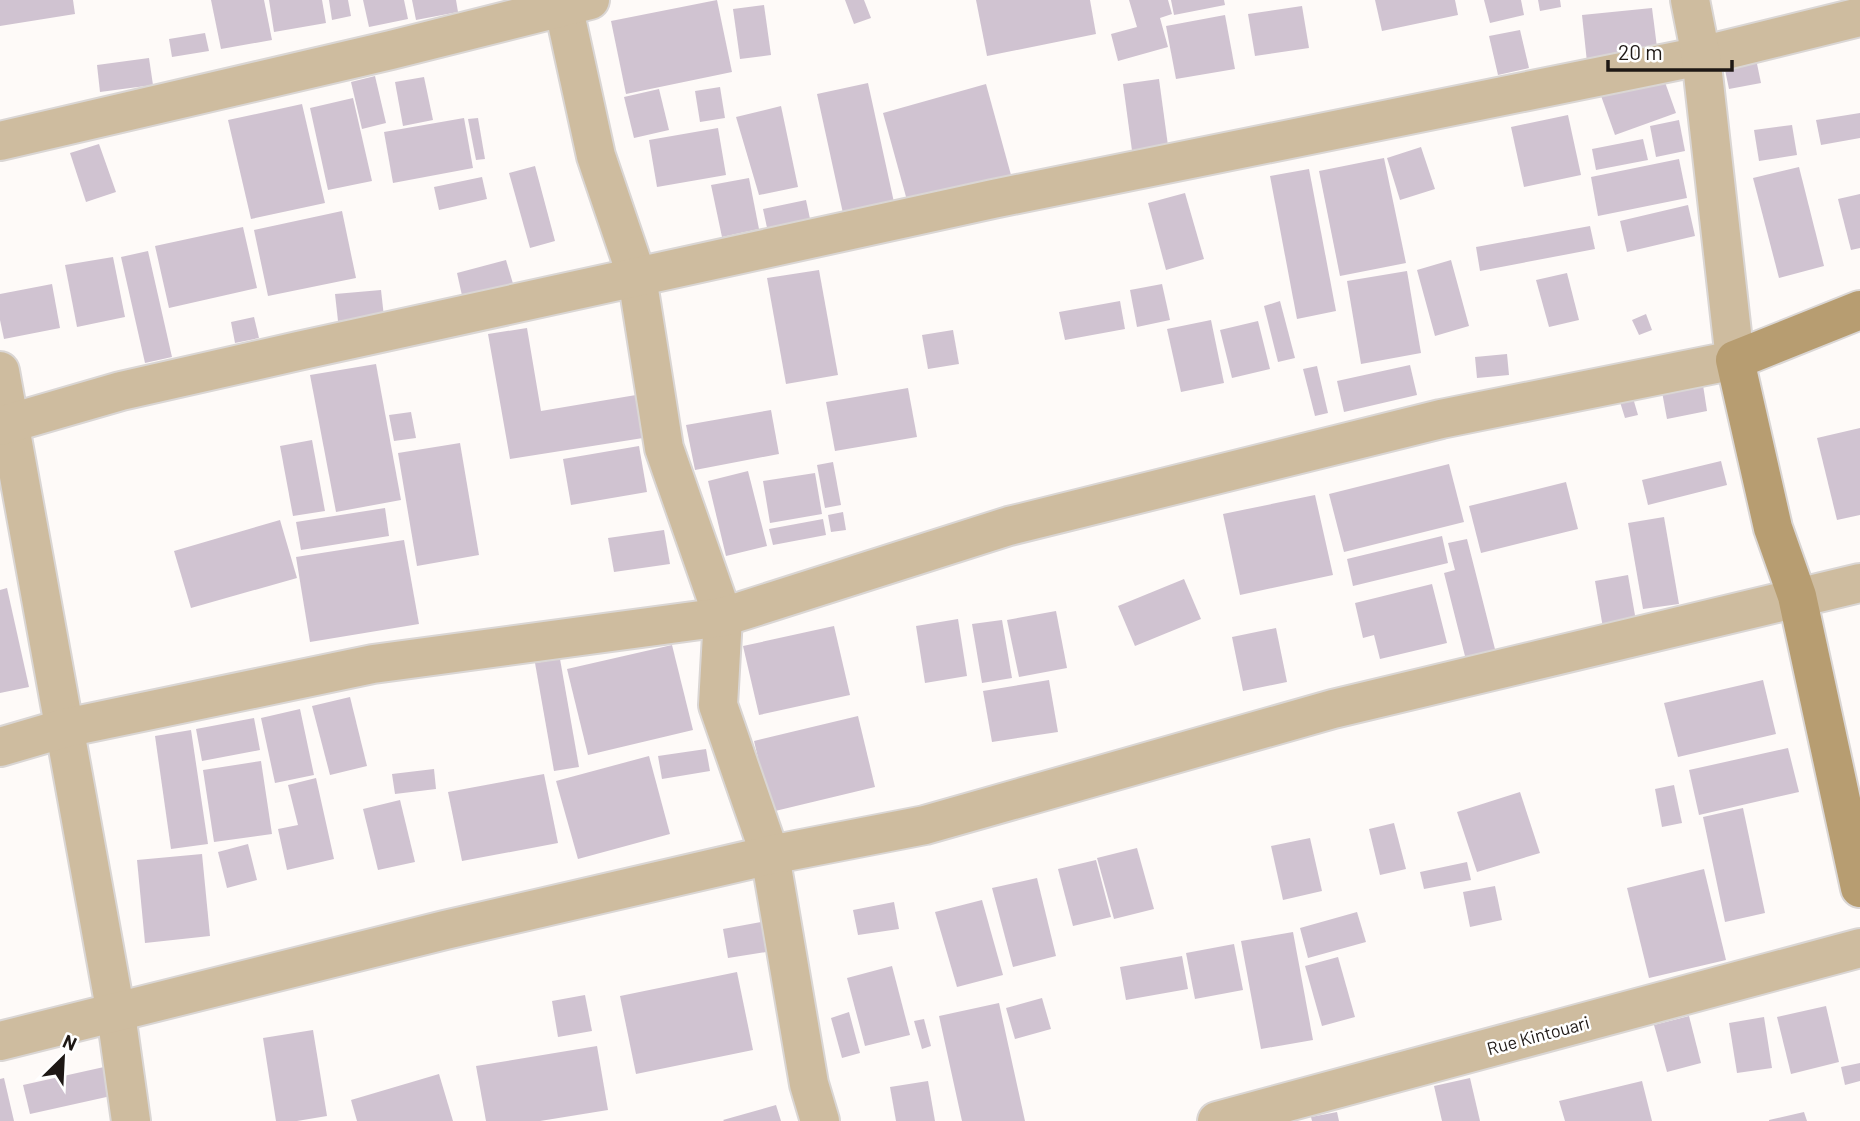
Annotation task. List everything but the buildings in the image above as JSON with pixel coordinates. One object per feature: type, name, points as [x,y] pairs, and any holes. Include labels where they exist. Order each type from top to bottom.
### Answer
[{"type":"street","points":[[1690,0],[1701,56],[1735,360],[1773,528],[1797,596],[1860,888]]},
{"type":"street","points":[[0,141],[391,50],[572,2],[596,156],[637,277],[664,448],[723,617],[718,705],[770,855],[809,1084],[820,1121]]},
{"type":"street","points":[[5,425],[121,391],[637,277],[993,199],[1701,56],[1860,17]]},
{"type":"street","points":[[0,747],[65,728],[373,664],[723,617],[1009,526],[1441,419],[1735,360],[1860,310]]},
{"type":"street","points":[[0,371],[5,425],[65,728],[116,1014],[131,1121]]},
{"type":"street","points":[[0,1041],[445,930],[770,855],[925,825],[1333,709],[1860,583]]},
{"type":"street","name":"Rue Kintouari","points":[[1217,1121],[1860,948]]}]
